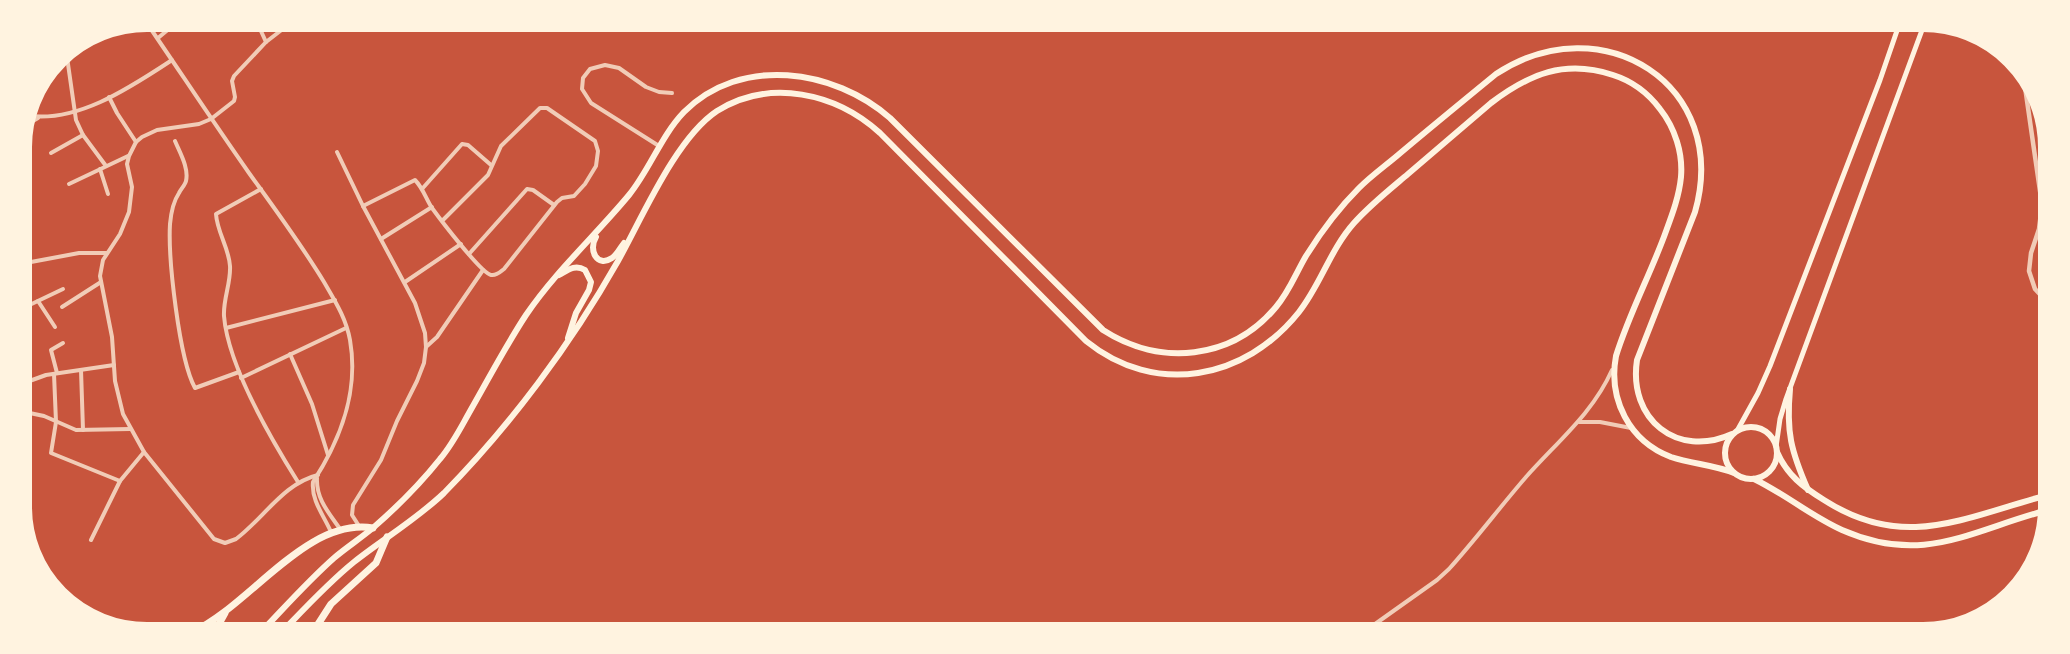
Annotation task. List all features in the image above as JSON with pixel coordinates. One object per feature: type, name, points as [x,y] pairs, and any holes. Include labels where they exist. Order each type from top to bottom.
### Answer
[{"type":"highway","points":[[202,626],[226,611],[315,540],[340,529],[359,526],[373,528]]},
{"type":"highway","points":[[316,626],[331,604],[376,563],[387,537]]},
{"type":"highway","points":[[220,626],[226,611]]},
{"type":"main road","points":[[1734,473],[1727,465],[1724,454],[1726,443],[1758,393],[1770,366],[1898,28]]},
{"type":"main road","points":[[1754,479],[1769,472],[1775,463],[1780,419],[1790,389],[1924,28]]},
{"type":"main road","points":[[267,626],[335,557],[373,528],[404,499],[440,459],[516,330],[554,278],[631,192],[671,128],[692,106],[710,94],[739,80],[761,75],[783,74],[819,80],[845,88],[869,101],[890,118],[1103,330],[1127,344],[1168,354],[1195,352],[1236,339],[1268,316],[1284,296],[1322,233],[1360,187],[1496,74],[1521,60],[1555,49],[1578,47],[1612,52],[1644,65],[1673,91],[1693,124],[1702,162],[1701,189],[1695,212],[1637,360],[1635,378],[1638,397],[1651,421],[1659,429],[1677,438],[1703,442],[1718,440],[1747,427],[1760,428],[1770,435],[1793,478],[1809,491],[1841,511],[1885,526],[1912,528],[1940,526],[2042,497]]},
{"type":"main road","points":[[288,626],[351,564],[444,492],[530,393],[566,344],[608,279],[648,202],[686,142],[709,117],[728,105],[749,98],[783,93],[817,96],[838,104],[870,124],[1086,342],[1097,350],[1121,364],[1148,373],[1176,375],[1217,368],[1244,357],[1276,336],[1300,310],[1335,249],[1362,215],[1499,97],[1527,79],[1548,71],[1570,68],[1592,70],[1623,79],[1650,97],[1665,114],[1676,137],[1681,162],[1675,206],[1619,346],[1614,366],[1616,396],[1623,414],[1645,442],[1663,453],[1734,473],[1743,478],[1754,479],[1842,530],[1890,544],[1916,545],[1948,542],[2041,512]]},
{"type":"main road","points":[[604,224],[592,246],[595,256],[600,260],[613,257],[634,230]]},
{"type":"main road","points":[[554,278],[569,269],[578,267],[588,274],[591,282],[576,313],[566,344]]},
{"type":"main road","points":[[1790,389],[1788,414],[1790,438],[1796,462],[1809,491]]},
{"type":"street","points":[[151,29],[211,119],[305,252],[335,300],[347,328],[351,354],[350,398],[342,428],[313,482],[313,495],[332,532]]},
{"type":"street","points":[[158,38],[169,29]]},
{"type":"street","points":[[260,29],[266,42]]},
{"type":"street","points":[[283,29],[266,42],[232,78],[236,97],[234,101],[211,119],[198,124],[157,130],[136,142],[127,164],[132,197],[129,212],[120,234],[106,253],[101,268],[101,282],[110,322],[118,398],[130,429],[144,452],[210,535],[219,542],[231,542],[242,535],[298,482],[318,475]]},
{"type":"street","points":[[67,59],[74,112],[83,135],[106,166]]},
{"type":"street","points":[[33,116],[54,117],[74,112],[110,97],[172,60]]},
{"type":"street","points":[[659,147],[591,103],[584,95],[583,78],[590,69],[605,65],[622,70],[646,87],[659,92],[672,93]]},
{"type":"street","points":[[2025,89],[2042,205],[2039,230],[2031,253],[2029,271],[2035,289],[2042,296]]},
{"type":"street","points":[[110,97],[117,113],[136,142]]},
{"type":"street","points":[[363,206],[413,180],[417,182],[442,221],[483,270],[491,275],[500,272],[554,205],[562,198],[574,196],[585,184],[596,166],[598,151],[595,141],[547,108],[542,107],[501,146],[485,179],[442,221]]},
{"type":"street","points":[[32,124],[38,117]]},
{"type":"street","points":[[51,153],[83,135]]},
{"type":"street","points":[[175,141],[183,159],[186,180],[178,194],[171,216],[171,250],[179,325],[187,369],[195,388],[239,372]]},
{"type":"street","points":[[422,189],[462,144],[468,145],[492,165]]},
{"type":"street","points":[[337,152],[421,317],[426,347],[424,363],[417,381],[381,460],[353,505],[352,515],[359,526]]},
{"type":"street","points":[[69,184],[129,156]]},
{"type":"street","points":[[100,168],[108,194]]},
{"type":"street","points":[[261,189],[216,214],[231,264],[224,303],[226,328],[241,378],[298,482]]},
{"type":"street","points":[[469,254],[527,189],[536,192],[554,205]]},
{"type":"street","points":[[381,239],[432,207]]},
{"type":"street","points":[[2039,230],[2042,226]]},
{"type":"street","points":[[405,282],[461,244]]},
{"type":"street","points":[[31,262],[79,253],[106,253]]},
{"type":"street","points":[[426,347],[437,337],[483,270]]},
{"type":"street","points":[[62,307],[101,282]]},
{"type":"street","points":[[29,305],[63,289]]},
{"type":"street","points":[[226,328],[335,300]]},
{"type":"street","points":[[38,301],[55,327]]},
{"type":"street","points":[[241,378],[347,328]]},
{"type":"street","points":[[63,343],[51,350],[56,373],[57,422],[51,453],[120,481]]},
{"type":"street","points":[[290,354],[312,404],[328,456]]},
{"type":"street","points":[[28,382],[56,373],[114,364]]},
{"type":"street","points":[[1373,625],[1443,574],[1480,534],[1526,477],[1579,422],[1599,395],[1614,366]]},
{"type":"street","points":[[81,370],[83,430]]},
{"type":"street","points":[[28,413],[44,416],[69,428],[130,429]]},
{"type":"street","points":[[1579,422],[1611,423],[1632,428]]},
{"type":"street","points":[[91,540],[120,481],[144,452]]},
{"type":"street","points":[[318,475],[317,487],[321,499],[340,529]]}]
